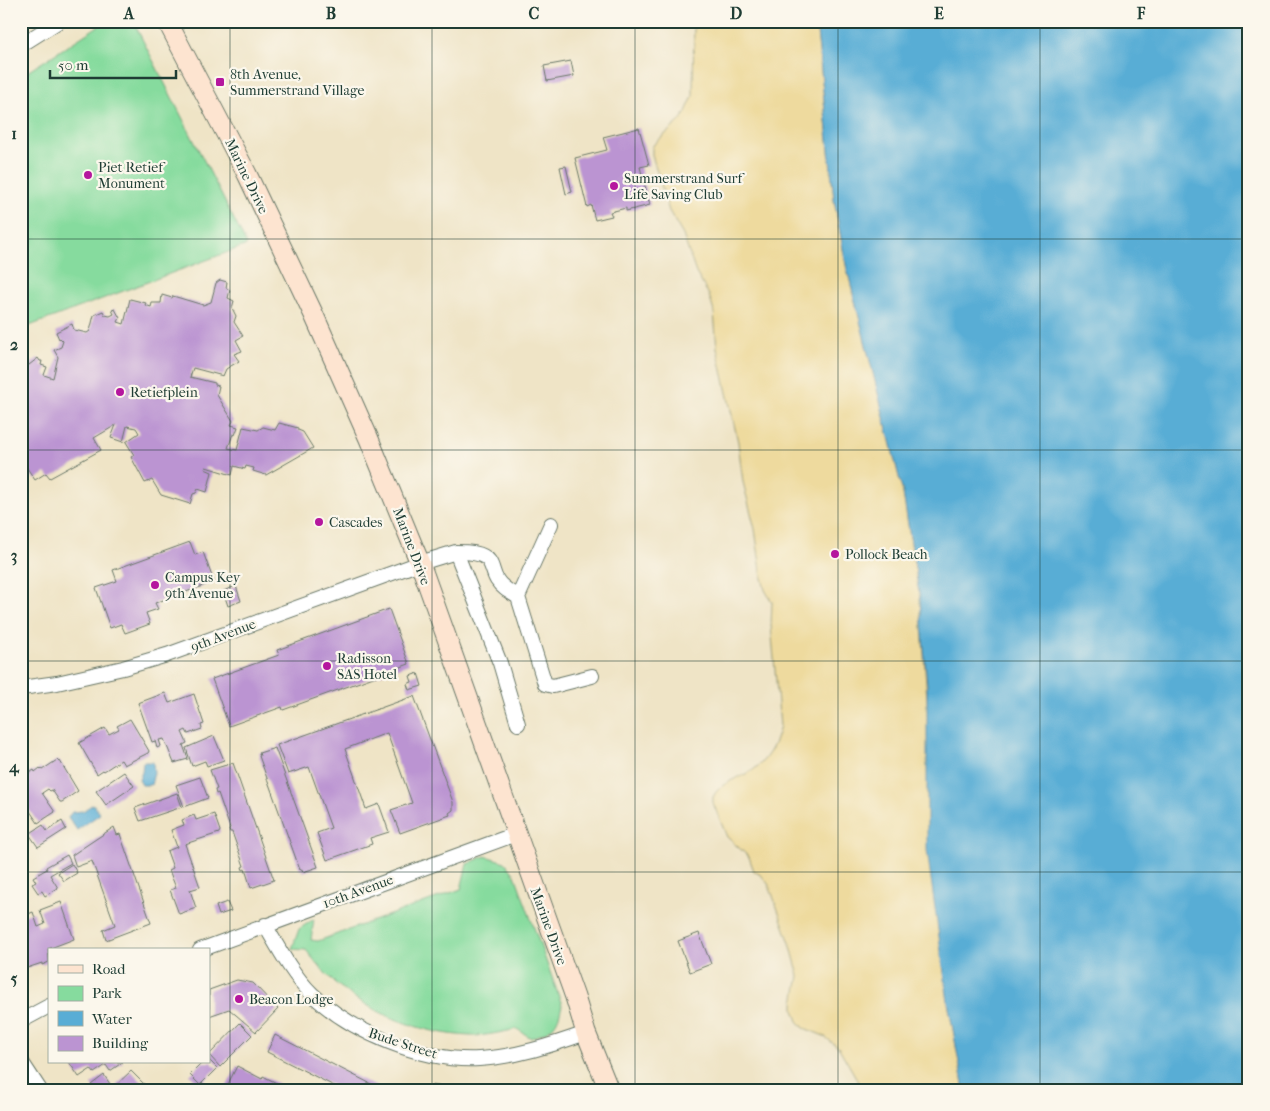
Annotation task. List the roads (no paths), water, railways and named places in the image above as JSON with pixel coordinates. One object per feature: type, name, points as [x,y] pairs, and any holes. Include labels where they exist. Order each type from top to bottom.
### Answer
[{"type":"main road","name":"Marine Drive","points":[[167,21],[247,174],[312,313],[369,440],[420,563],[586,1033],[609,1090]]},
{"type":"street","points":[[21,45],[60,21]]},
{"type":"street","points":[[518,597],[550,524]]},
{"type":"street","points":[[518,724],[500,662],[456,552],[485,557],[502,586],[518,597],[545,684],[553,686],[592,676]]},
{"type":"street","name":"9th Avenue","points":[[21,688],[57,683],[115,670],[167,655],[420,563],[456,552]]},
{"type":"street","name":"10th Avenue","points":[[205,948],[516,834]]},
{"type":"street","name":"Bude Street","points":[[266,925],[294,973],[313,995],[363,1030],[406,1047],[455,1058],[481,1059],[520,1053],[586,1033]]},
{"type":"street","points":[[21,1021],[48,1007]]},
{"type":"street","points":[[21,1061],[40,1090]]},
{"type":"water","points":[[816,21],[1249,21],[1249,1090],[964,1090],[948,1002],[927,850],[927,684],[920,599],[903,493],[846,265],[834,200]]},
{"type":"water","points":[[143,762],[153,762],[154,773],[151,785],[142,785],[139,780]]},
{"type":"water","points":[[93,804],[100,814],[77,830],[68,817],[72,812],[83,811]]},
{"type":"place","name":"8th Avenue, Summerstrand Village","points":[[220,82]]},
{"type":"place","name":"Piet Retief Monument","points":[[88,175]]},
{"type":"place","name":"Summerstrand Surf Life Saving Club","points":[[614,186]]},
{"type":"place","name":"Retiefplein","points":[[120,392]]},
{"type":"place","name":"Cascades","points":[[319,522]]},
{"type":"place","name":"Pollock Beach","points":[[835,554]]},
{"type":"place","name":"Campus Key 9th Avenue","points":[[155,585]]},
{"type":"place","name":"Radisson SAS Hotel","points":[[327,666]]},
{"type":"place","name":"Beacon Lodge","points":[[239,999]]}]
